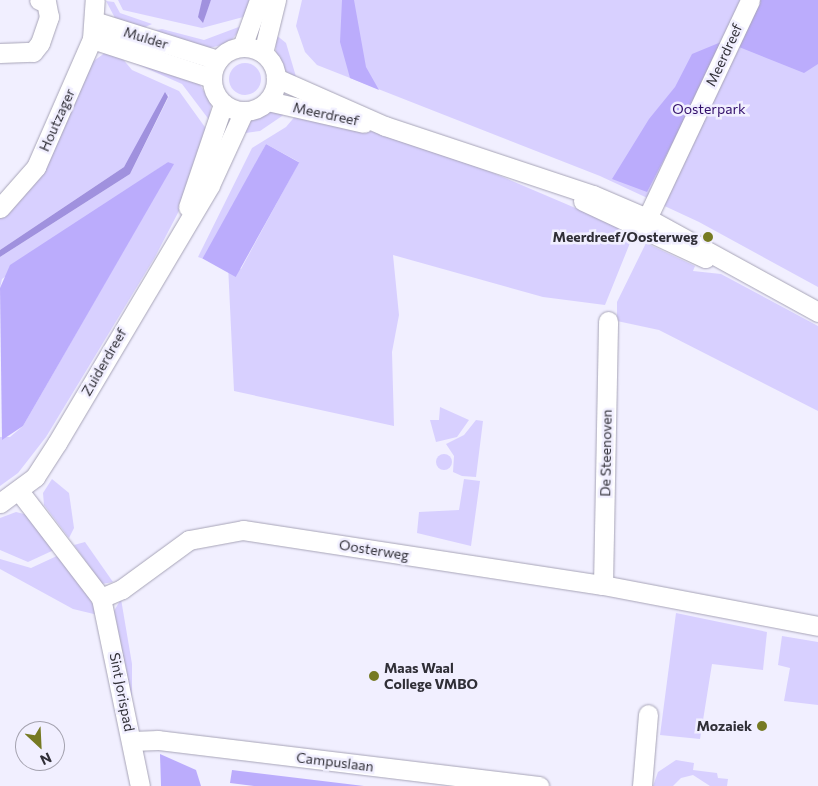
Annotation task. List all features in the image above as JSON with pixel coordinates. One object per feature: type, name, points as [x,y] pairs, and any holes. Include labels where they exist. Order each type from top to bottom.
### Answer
[{"type":"street","points":[[0,53],[33,52],[40,43],[50,17],[46,2],[39,0]]},
{"type":"street","points":[[93,30],[95,0]]},
{"type":"street","points":[[258,0],[242,47],[218,60],[212,78],[223,104],[244,111],[268,101],[276,78],[263,53],[276,0]]},
{"type":"street","name":"Meerdreef","points":[[644,225],[750,0]]},
{"type":"street","name":"Mulder","points":[[93,30],[218,60]]},
{"type":"street","name":"Mulder","points":[[93,30],[212,78]]},
{"type":"street","name":"Houtzager","points":[[0,208],[36,167],[93,30]]},
{"type":"street","points":[[242,47],[263,53]]},
{"type":"street","name":"Meerdreef","points":[[276,78],[385,126],[560,186],[725,264],[818,312]]},
{"type":"street","name":"Meerdreef","points":[[268,101],[385,126]]},
{"type":"street","name":"Zuiderdreef","points":[[182,227],[223,104]]},
{"type":"street","name":"Zuiderdreef","points":[[19,490],[36,477],[57,443],[182,227],[210,185],[244,111]]},
{"type":"street","name":"De Steenoven","points":[[603,585],[608,321]]},
{"type":"street","points":[[0,503],[19,490],[102,598]]},
{"type":"street","name":"Oosterweg","points":[[102,598],[122,589],[189,540],[243,530],[603,585],[818,626]]},
{"type":"street","name":"Sint Jorispad","points":[[102,598],[140,786]]},
{"type":"street","points":[[642,786],[648,714]]},
{"type":"street","name":"Campuslaan","points":[[132,741],[215,748],[539,786]]},
{"type":"green space","points":[[118,0],[202,0],[203,21],[211,0],[251,0],[247,16],[202,28],[123,10]]},
{"type":"green space","name":"Oosterpark","points":[[302,0],[818,0],[818,287],[699,222],[600,176],[317,65],[305,52],[296,26]]},
{"type":"green space","points":[[106,1],[114,2],[120,13],[152,24],[143,28],[115,18]]},
{"type":"green space","points":[[244,25],[229,43],[210,48],[152,31],[162,29],[204,40]]},
{"type":"green space","points":[[275,34],[286,43],[297,80],[285,71],[276,52]]},
{"type":"green space","points":[[106,52],[122,58],[132,70],[179,91],[207,130],[181,207],[155,257],[46,437],[18,473],[0,486],[0,437],[10,437],[23,426],[173,164],[168,162],[105,205],[2,279],[0,288],[0,257],[130,174],[168,98],[169,94],[124,167],[0,250],[0,218],[39,176],[91,63]]},
{"type":"green space","points":[[132,62],[199,83],[211,103],[210,121],[182,84]]},
{"type":"green space","points":[[245,63],[251,64],[256,68],[260,73],[260,85],[256,90],[251,94],[245,95],[239,94],[234,90],[230,85],[229,79],[230,73],[234,68],[239,64]]},
{"type":"green space","points":[[273,111],[285,114],[260,131],[239,134],[252,119]]},
{"type":"green space","points":[[297,114],[330,125],[387,134],[491,172],[634,233],[605,305],[543,297],[393,255],[399,315],[392,352],[394,426],[234,391],[228,265],[241,269],[299,162],[266,144],[214,246],[204,259],[198,257],[252,148],[286,127]]},
{"type":"green space","points":[[646,243],[695,266],[693,271],[721,274],[818,326],[818,411],[659,330],[617,321],[617,302]]},
{"type":"green space","points":[[440,407],[469,420],[457,437],[436,442],[430,420],[439,420]]},
{"type":"green space","points":[[476,420],[483,421],[476,477],[462,476],[453,472],[454,456],[446,444],[464,435]]},
{"type":"green space","points":[[441,454],[447,454],[452,459],[450,468],[441,470],[436,465],[436,459]]},
{"type":"green space","points":[[52,479],[69,493],[74,528],[69,538],[44,505],[43,493]]},
{"type":"green space","points":[[464,479],[480,481],[471,546],[417,533],[419,512],[459,510]]},
{"type":"green space","points":[[16,512],[28,515],[54,550],[28,562],[0,550],[0,518]]},
{"type":"green space","points":[[85,542],[113,582],[102,584],[74,545]]},
{"type":"green space","points":[[59,555],[84,587],[98,615],[73,609],[0,569],[0,559],[31,568]]},
{"type":"green space","points":[[121,599],[132,664],[132,700],[114,611]]},
{"type":"green space","points":[[676,613],[767,632],[763,670],[712,664],[700,739],[660,735]]},
{"type":"green space","points":[[782,636],[818,642],[818,705],[784,701],[790,668],[778,665]]},
{"type":"green space","points":[[676,760],[694,763],[693,770],[717,773],[718,778],[728,779],[727,786],[710,786],[693,775],[681,778],[673,786],[653,786],[658,772]]},
{"type":"shaded area","points":[[202,0],[211,0],[203,23],[198,17]]},
{"type":"shaded area","points":[[342,0],[354,0],[366,67],[379,90],[350,78],[340,42]]},
{"type":"shaded area","points":[[755,0],[818,0],[818,64],[804,73],[739,47]]},
{"type":"shaded area","points":[[726,40],[647,192],[612,179],[649,119],[675,87],[692,54]]},
{"type":"shaded area","points":[[165,92],[168,97],[130,174],[0,257],[0,250],[124,167]]},
{"type":"shaded area","points":[[266,144],[299,162],[236,277],[202,259]]},
{"type":"shaded area","points":[[168,162],[174,164],[23,426],[2,440],[0,288],[10,265]]},
{"type":"shaded area","points":[[160,754],[196,770],[201,786],[161,786]]},
{"type":"shaded area","points":[[232,770],[364,786],[254,786],[230,783]]},
{"type":"place","name":"Meerdreef/Oosterweg","points":[[708,237]]},
{"type":"place","name":"Maas Waal College VMBO","points":[[374,676]]},
{"type":"place","name":"Mozaiek","points":[[762,726]]}]
